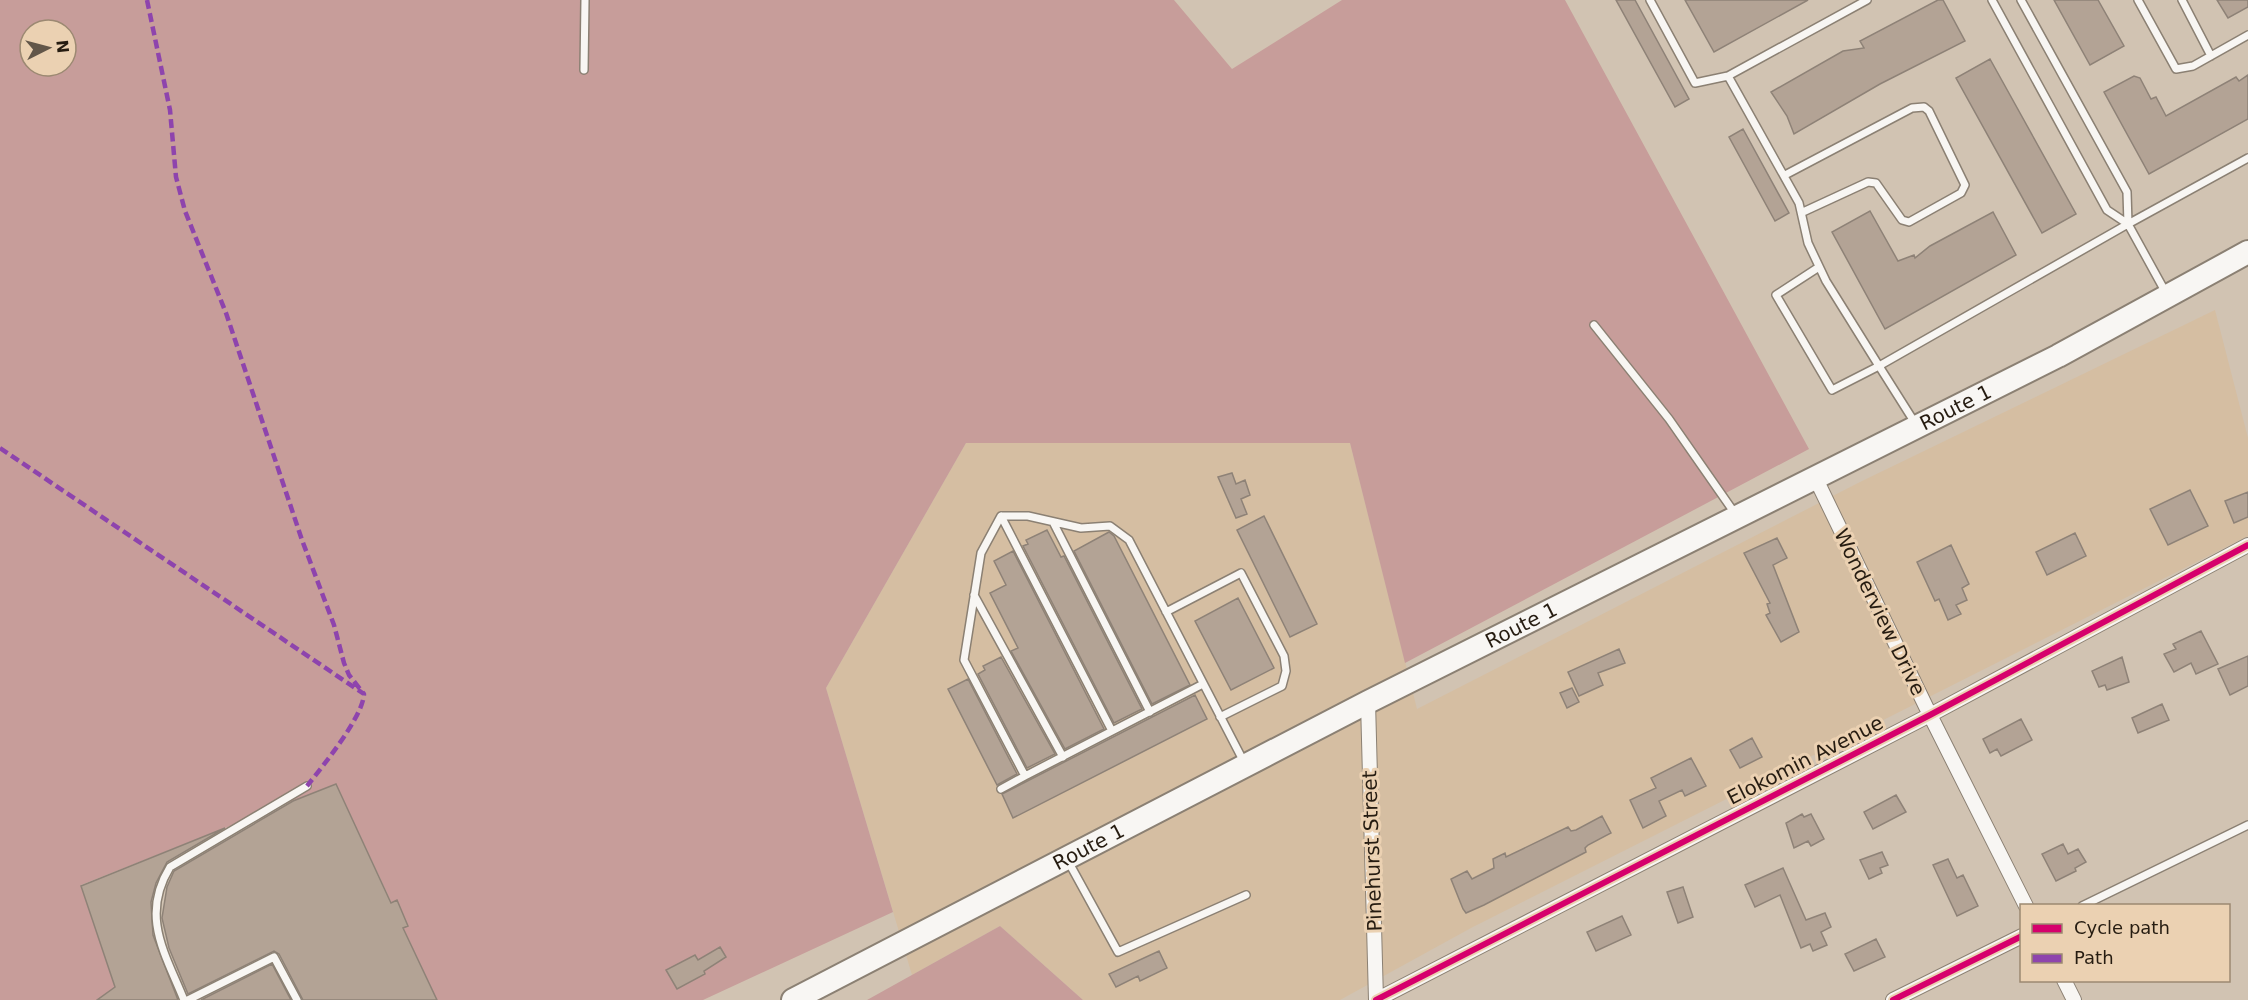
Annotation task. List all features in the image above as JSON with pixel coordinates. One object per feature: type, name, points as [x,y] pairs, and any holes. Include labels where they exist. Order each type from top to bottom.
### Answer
[{"type":"main road","name":"Route 1","points":[[793,1000],[1368,702],[2058,356],[2248,252]]},
{"type":"street","name":"Wonderview Drive","points":[[1816,478],[1929,715],[2025,904]]},
{"type":"street","name":"Elokomin Avenue","points":[[1376,1000],[1929,715],[2248,545]]},
{"type":"street","name":"Pinehurst Street","points":[[1368,702],[1376,1000]]},
{"type":"street","points":[[1893,1000],[2020,937]]},
{"type":"street","points":[[2065,982],[2074,1000]]},
{"type":"lane","points":[[584,70],[585,0]]},
{"type":"lane","points":[[1650,0],[1695,83],[1728,76],[1867,0]]},
{"type":"lane","points":[[1992,0],[2107,210],[2128,224]]},
{"type":"lane","points":[[2020,0],[2127,192],[2128,224],[2167,295]]},
{"type":"lane","points":[[2138,0],[2176,69],[2193,66],[2248,35]]},
{"type":"lane","points":[[2182,0],[2211,56]]},
{"type":"lane","points":[[1728,76],[1803,212],[1809,243],[1820,267],[1918,427]]},
{"type":"lane","points":[[1785,176],[1912,108],[1919,107],[1929,111],[1965,185],[1961,193],[1909,222],[1902,220],[1876,183],[1868,182],[1803,212]]},
{"type":"lane","points":[[1820,267],[1776,295],[1789,321],[1832,390],[1880,366],[2248,158]]},
{"type":"lane","points":[[1594,325],[1669,419],[1737,517]]},
{"type":"lane","points":[[1001,516],[1028,516],[1081,528],[1110,526],[1129,540],[1246,765]]},
{"type":"lane","points":[[1001,516],[981,553],[964,660],[1025,776]]},
{"type":"lane","points":[[1001,516],[1112,731]]},
{"type":"lane","points":[[1053,522],[1150,712]]},
{"type":"lane","points":[[1166,612],[1241,573],[1284,656],[1286,671],[1282,686],[1220,717]]},
{"type":"lane","points":[[974,595],[1063,757]]},
{"type":"lane","points":[[1001,789],[1203,684]]},
{"type":"lane","points":[[297,1000],[274,957],[186,1000],[157,932],[156,898],[161,881],[170,867],[307,786]]},
{"type":"lane","points":[[2086,904],[2248,825]]},
{"type":"lane","points":[[1066,858],[1118,952],[1246,895]]},
{"type":"shaded area","points":[[0,0],[1174,0],[1232,69],[1342,0],[1565,0],[1809,449],[1405,663],[1350,443],[966,443],[826,688],[893,912],[703,1000],[437,1000],[336,784],[81,885],[115,987],[97,1000],[0,1000]]},
{"type":"shaded area","points":[[2215,310],[2248,438],[2248,536],[1471,928],[1340,1000],[1083,1000],[1000,926],[912,975],[826,688],[966,443],[1350,443],[1417,709],[1860,482]]},
{"type":"shaded area","points":[[1000,926],[1083,1000],[867,1000]]},
{"type":"building","points":[[1616,0],[1635,0],[1689,99],[1675,107]]},
{"type":"building","points":[[1685,0],[1808,0],[1714,52]]},
{"type":"building","points":[[1938,0],[1943,0],[1965,41],[1880,84],[1794,134],[1787,116],[1771,92],[1843,51],[1864,48],[1860,41]]},
{"type":"building","points":[[2054,0],[2098,0],[2124,46],[2090,65]]},
{"type":"building","points":[[2217,0],[2248,0],[2248,7],[2228,18]]},
{"type":"building","points":[[1990,59],[2076,214],[2042,233],[1956,78]]},
{"type":"building","points":[[2248,75],[2248,119],[2149,174],[2104,92],[2134,76],[2140,78],[2151,99],[2156,97],[2166,116],[2236,77],[2239,81]]},
{"type":"building","points":[[1743,129],[1789,213],[1775,221],[1729,137]]},
{"type":"building","points":[[1870,211],[1898,261],[1914,255],[1915,258],[1930,246],[1993,212],[2016,255],[1885,329],[1832,232]]},
{"type":"building","points":[[1232,473],[1236,484],[1245,480],[1250,495],[1241,499],[1247,514],[1236,518],[1218,477]]},
{"type":"building","points":[[2190,490],[2208,526],[2168,545],[2150,509]]},
{"type":"building","points":[[2248,492],[2248,517],[2234,523],[2225,501]]},
{"type":"building","points":[[1264,516],[1317,624],[1290,637],[1237,530]]},
{"type":"building","points":[[1047,530],[1061,557],[1064,556],[1142,709],[1114,723],[1023,546],[1028,544],[1026,540]]},
{"type":"building","points":[[1109,532],[1114,536],[1190,685],[1152,704],[1074,551]]},
{"type":"building","points":[[2075,533],[2086,556],[2047,575],[2036,552]]},
{"type":"building","points":[[1777,538],[1787,558],[1773,565],[1799,632],[1781,642],[1766,615],[1770,613],[1767,604],[1770,603],[1744,553]]},
{"type":"building","points":[[1951,545],[1969,584],[1962,588],[1967,600],[1956,605],[1961,614],[1948,620],[1939,599],[1935,601],[1917,562]]},
{"type":"building","points":[[1013,551],[1104,729],[1065,749],[1011,651],[1018,648],[990,593],[1006,585],[994,561]]},
{"type":"building","points":[[1238,598],[1274,668],[1231,690],[1195,621]]},
{"type":"building","points":[[2201,631],[2218,664],[2196,674],[2191,663],[2174,672],[2164,654],[2176,649],[2173,644]]},
{"type":"building","points":[[1619,649],[1625,663],[1598,673],[1603,685],[1579,696],[1568,672]]},
{"type":"building","points":[[2248,656],[2248,686],[2230,695],[2218,669]]},
{"type":"building","points":[[1001,657],[1055,754],[1027,768],[978,674],[985,670],[983,666]]},
{"type":"building","points":[[2122,657],[2129,682],[2107,690],[2105,685],[2099,687],[2092,671]]},
{"type":"building","points":[[968,679],[1017,774],[997,785],[948,689]]},
{"type":"building","points":[[1572,688],[1579,702],[1567,708],[1560,693]]},
{"type":"building","points":[[1195,695],[1207,719],[1013,818],[1002,794]]},
{"type":"building","points":[[2162,704],[2169,720],[2138,733],[2132,718]]},
{"type":"building","points":[[2021,719],[2032,740],[2001,756],[1997,749],[1990,753],[1983,739]]},
{"type":"building","points":[[1752,738],[1762,757],[1740,768],[1730,750]]},
{"type":"building","points":[[1691,758],[1706,786],[1685,796],[1682,790],[1659,801],[1666,816],[1643,828],[1630,800],[1656,788],[1651,778]]},
{"type":"building","points":[[336,784],[391,903],[397,900],[408,926],[403,928],[437,1000],[303,1000],[279,954],[274,951],[188,994],[169,948],[162,918],[167,887],[174,871],[293,801]]},
{"type":"building","points":[[1896,795],[1906,812],[1873,829],[1864,812]]},
{"type":"building","points":[[1802,814],[1804,817],[1811,814],[1824,839],[1811,846],[1808,841],[1794,848],[1786,823]]},
{"type":"building","points":[[1602,816],[1611,833],[1588,845],[1585,848],[1586,852],[1484,905],[1466,913],[1463,909],[1451,879],[1467,871],[1472,879],[1494,868],[1493,859],[1505,853],[1506,857],[1568,827],[1571,831],[1576,830]]},
{"type":"building","points":[[225,828],[167,862],[156,883],[151,902],[153,935],[178,1000],[97,1000],[115,987],[81,886]]},
{"type":"building","points":[[2063,844],[2068,854],[2078,849],[2086,862],[2075,868],[2076,871],[2056,881],[2042,854]]},
{"type":"building","points":[[1882,852],[1888,865],[1880,868],[1882,873],[1869,879],[1860,860]]},
{"type":"building","points":[[1948,859],[1957,878],[1963,875],[1978,906],[1957,916],[1933,865]]},
{"type":"building","points":[[1783,868],[1806,920],[1825,913],[1831,927],[1821,932],[1827,945],[1813,951],[1810,944],[1801,948],[1780,895],[1755,907],[1745,885]]},
{"type":"building","points":[[1683,887],[1693,917],[1678,923],[1667,892]]},
{"type":"building","points":[[1622,916],[1631,935],[1596,951],[1587,932]]},
{"type":"building","points":[[1876,939],[1885,957],[1854,971],[1845,954]]},
{"type":"building","points":[[720,947],[726,957],[704,971],[705,974],[677,989],[666,970],[695,955],[698,960]]},
{"type":"building","points":[[1159,951],[1167,968],[1140,981],[1138,976],[1116,987],[1109,974]]},
{"type":"building","points":[[272,964],[291,1000],[201,1000]]},
{"type":"marked path","points":[[147,0],[170,110],[176,177],[185,211],[226,313],[302,540],[334,625],[344,663],[349,675],[364,694]]},
{"type":"marked path","points":[[0,448],[364,694],[362,704],[349,728],[307,786]]},
{"type":"cycle path","points":[[1376,1000],[1930,715],[2248,545]]},
{"type":"cycle path","points":[[1893,1000],[2020,937]]}]
